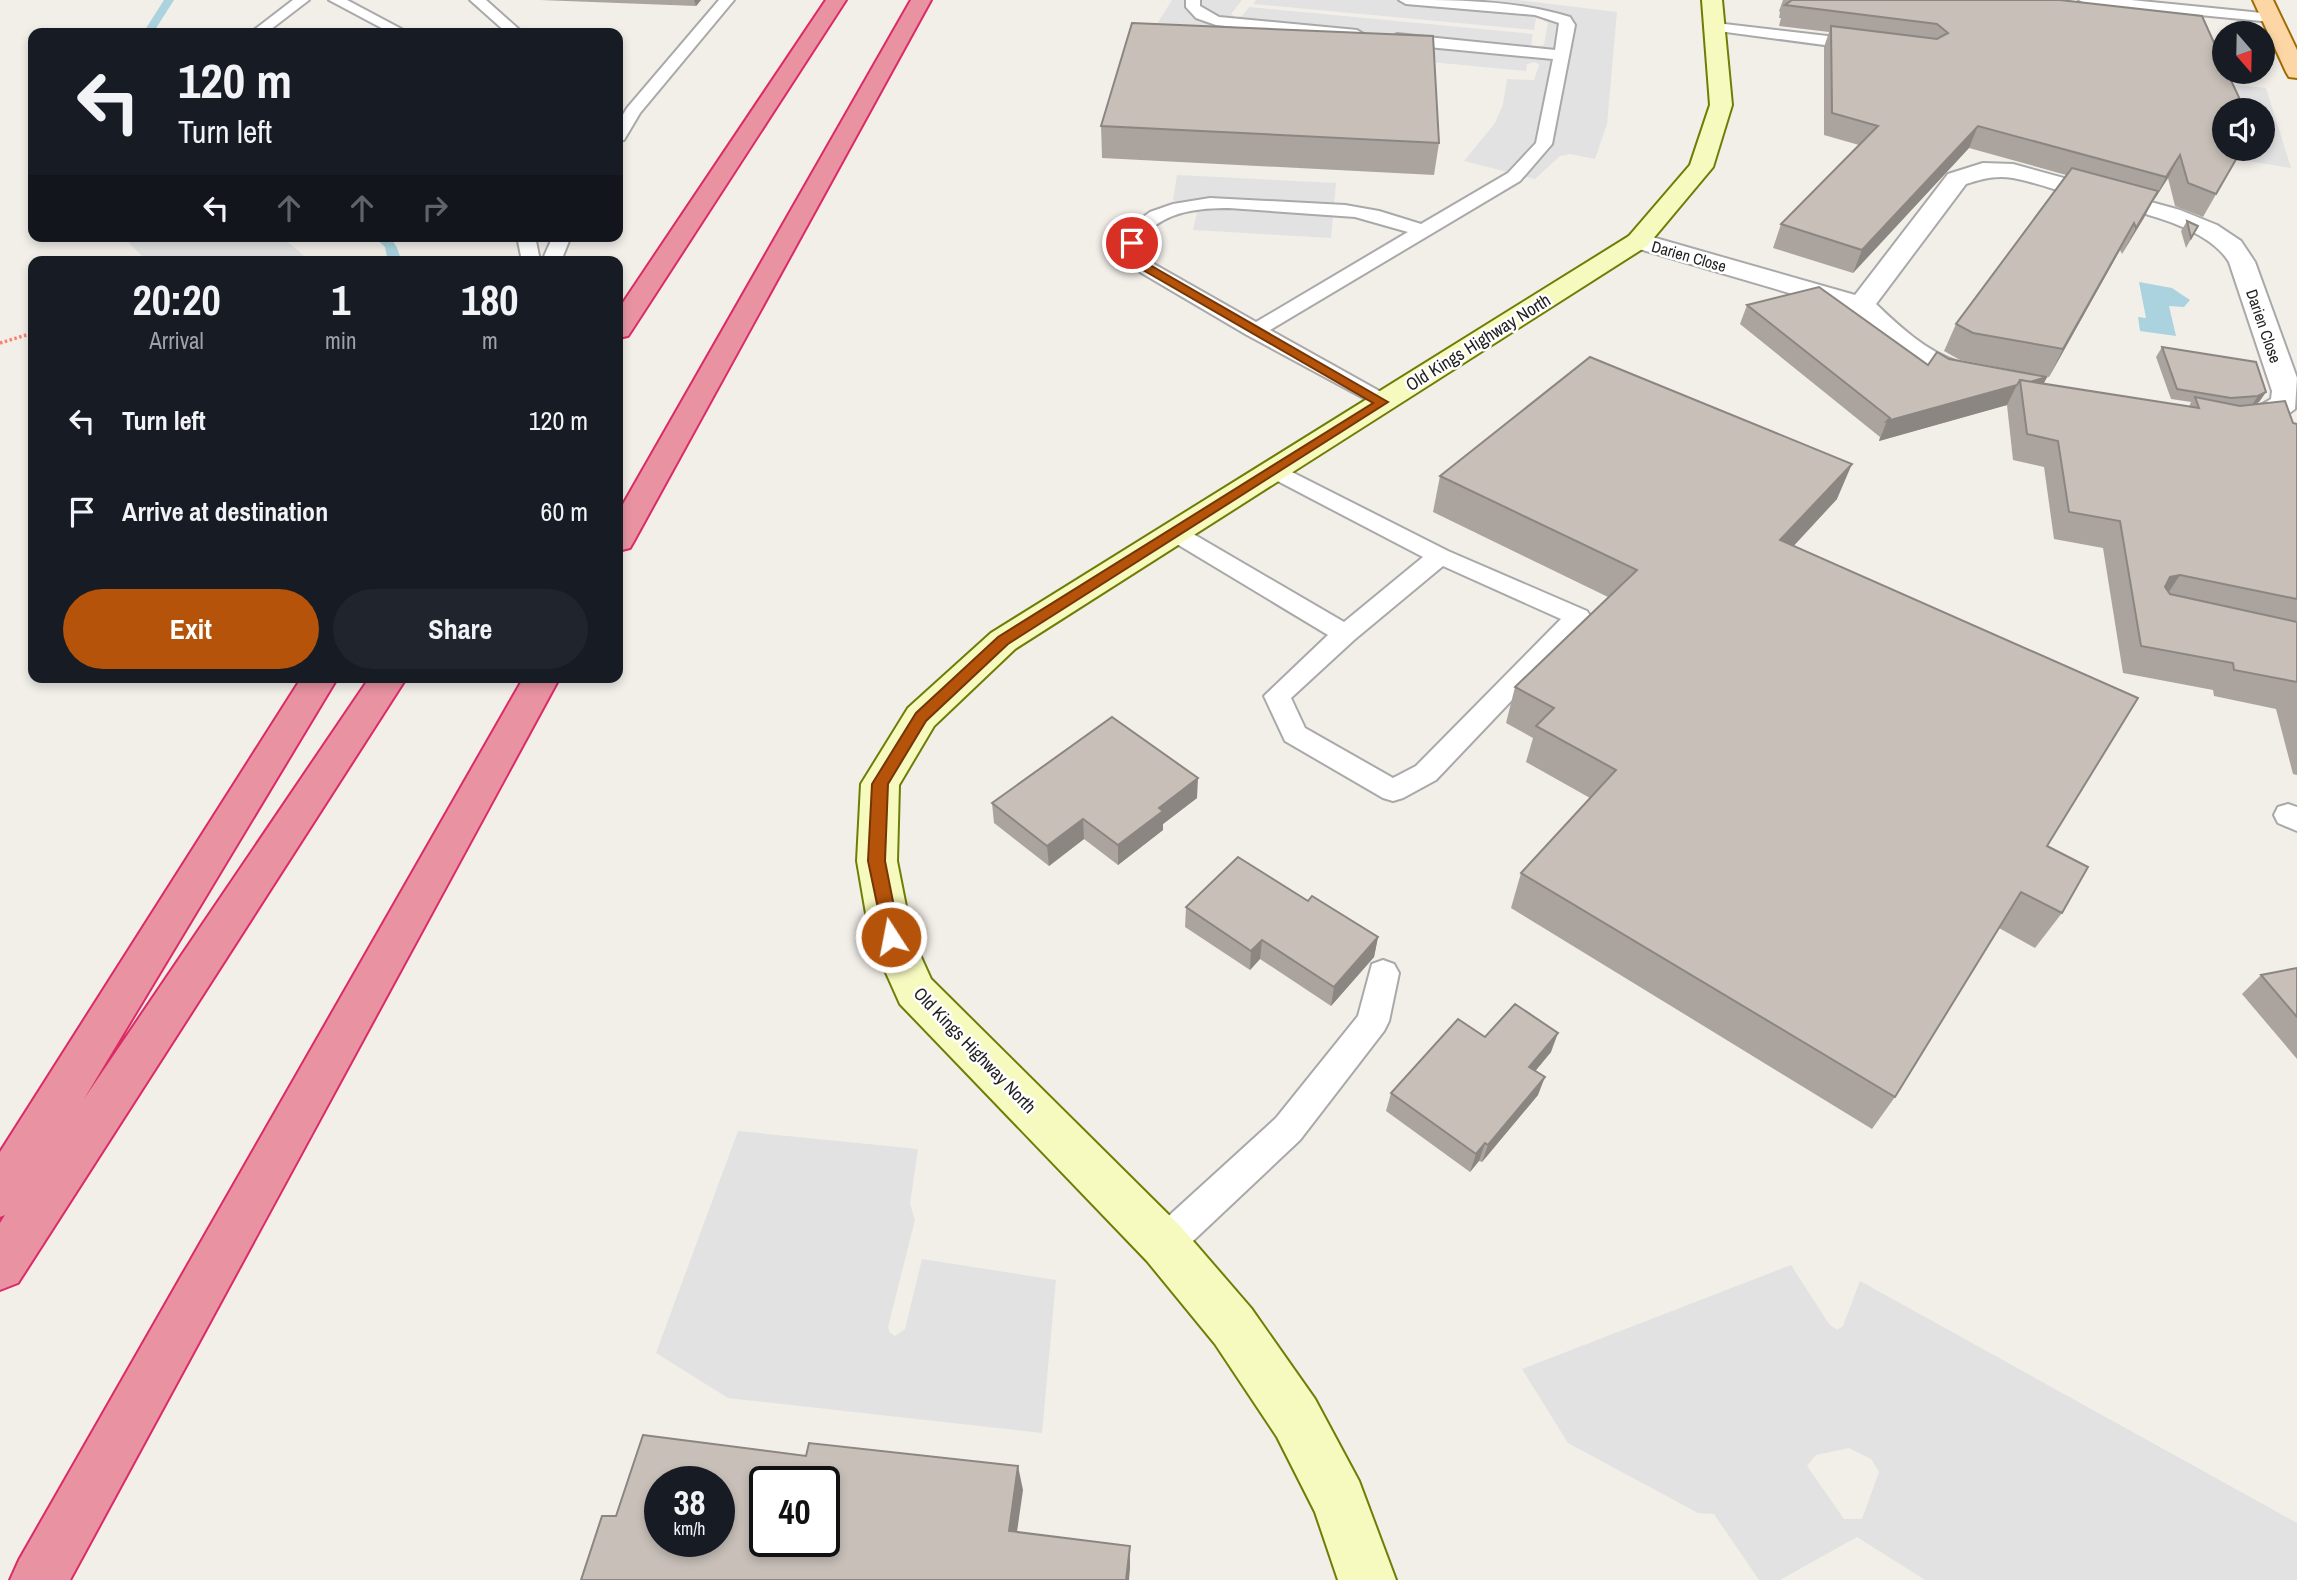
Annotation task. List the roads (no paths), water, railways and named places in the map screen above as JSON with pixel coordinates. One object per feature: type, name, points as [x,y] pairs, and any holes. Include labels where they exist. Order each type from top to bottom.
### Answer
[{"type":"highway","points":[[623,322],[835,0]]},
{"type":"highway","points":[[623,532],[921,0]]},
{"type":"highway","points":[[0,1195],[316,683]]},
{"type":"highway","points":[[0,1266],[384,683]]},
{"type":"highway","points":[[39,1580],[539,683]]},
{"type":"main road","points":[[2278,24],[2297,72]]},
{"type":"street","name":"Old Kings Highway North","points":[[1367,1580],[1339,1501],[1296,1418],[1233,1326],[1164,1244],[915,991],[891,937],[877,861],[880,784],[921,717],[1003,640],[1638,241],[1701,167],[1721,105],[1714,14]]},
{"type":"street","name":"Darien Close","points":[[1861,305],[1957,178],[1983,170],[2013,171],[2171,215],[2208,230],[2232,246],[2242,262],[2287,391],[2285,403],[2273,413],[2253,420],[2211,418]]},
{"type":"street","name":"Darien Close","points":[[1638,241],[1861,305],[1918,354],[1951,369],[2006,380]]},
{"type":"lane","points":[[264,28],[302,0]]},
{"type":"lane","points":[[336,0],[392,28]]},
{"type":"lane","points":[[477,0],[510,28]]},
{"type":"lane","points":[[623,128],[634,111],[727,0]]},
{"type":"lane","points":[[1193,0],[1193,7],[1200,15],[1216,21],[1562,55]]},
{"type":"lane","points":[[1254,331],[1514,177],[1544,144],[1568,25],[1558,16],[1536,11],[1406,0]]},
{"type":"lane","points":[[2086,0],[2278,24]]},
{"type":"lane","points":[[1714,14],[1876,47]]},
{"type":"lane","points":[[1382,402],[1147,268],[1135,256],[1132,243],[1138,230],[1156,215],[1213,202],[1336,209],[1367,214],[1421,230]]},
{"type":"lane","points":[[1274,470],[1440,556],[1578,617],[1426,773],[1393,791],[1294,734],[1277,696],[1345,634],[1440,556]]},
{"type":"lane","points":[[1175,533],[1345,634]]},
{"type":"lane","points":[[1164,1244],[1288,1129],[1373,1021],[1384,973]]},
{"type":"water","points":[[2139,282],[2172,288],[2190,300],[2184,307],[2169,306],[2176,336],[2140,331],[2138,317],[2146,318]]},
{"type":"waterway","points":[[151,28],[169,0]]},
{"type":"waterway","points":[[387,242],[391,245],[394,256]]}]
